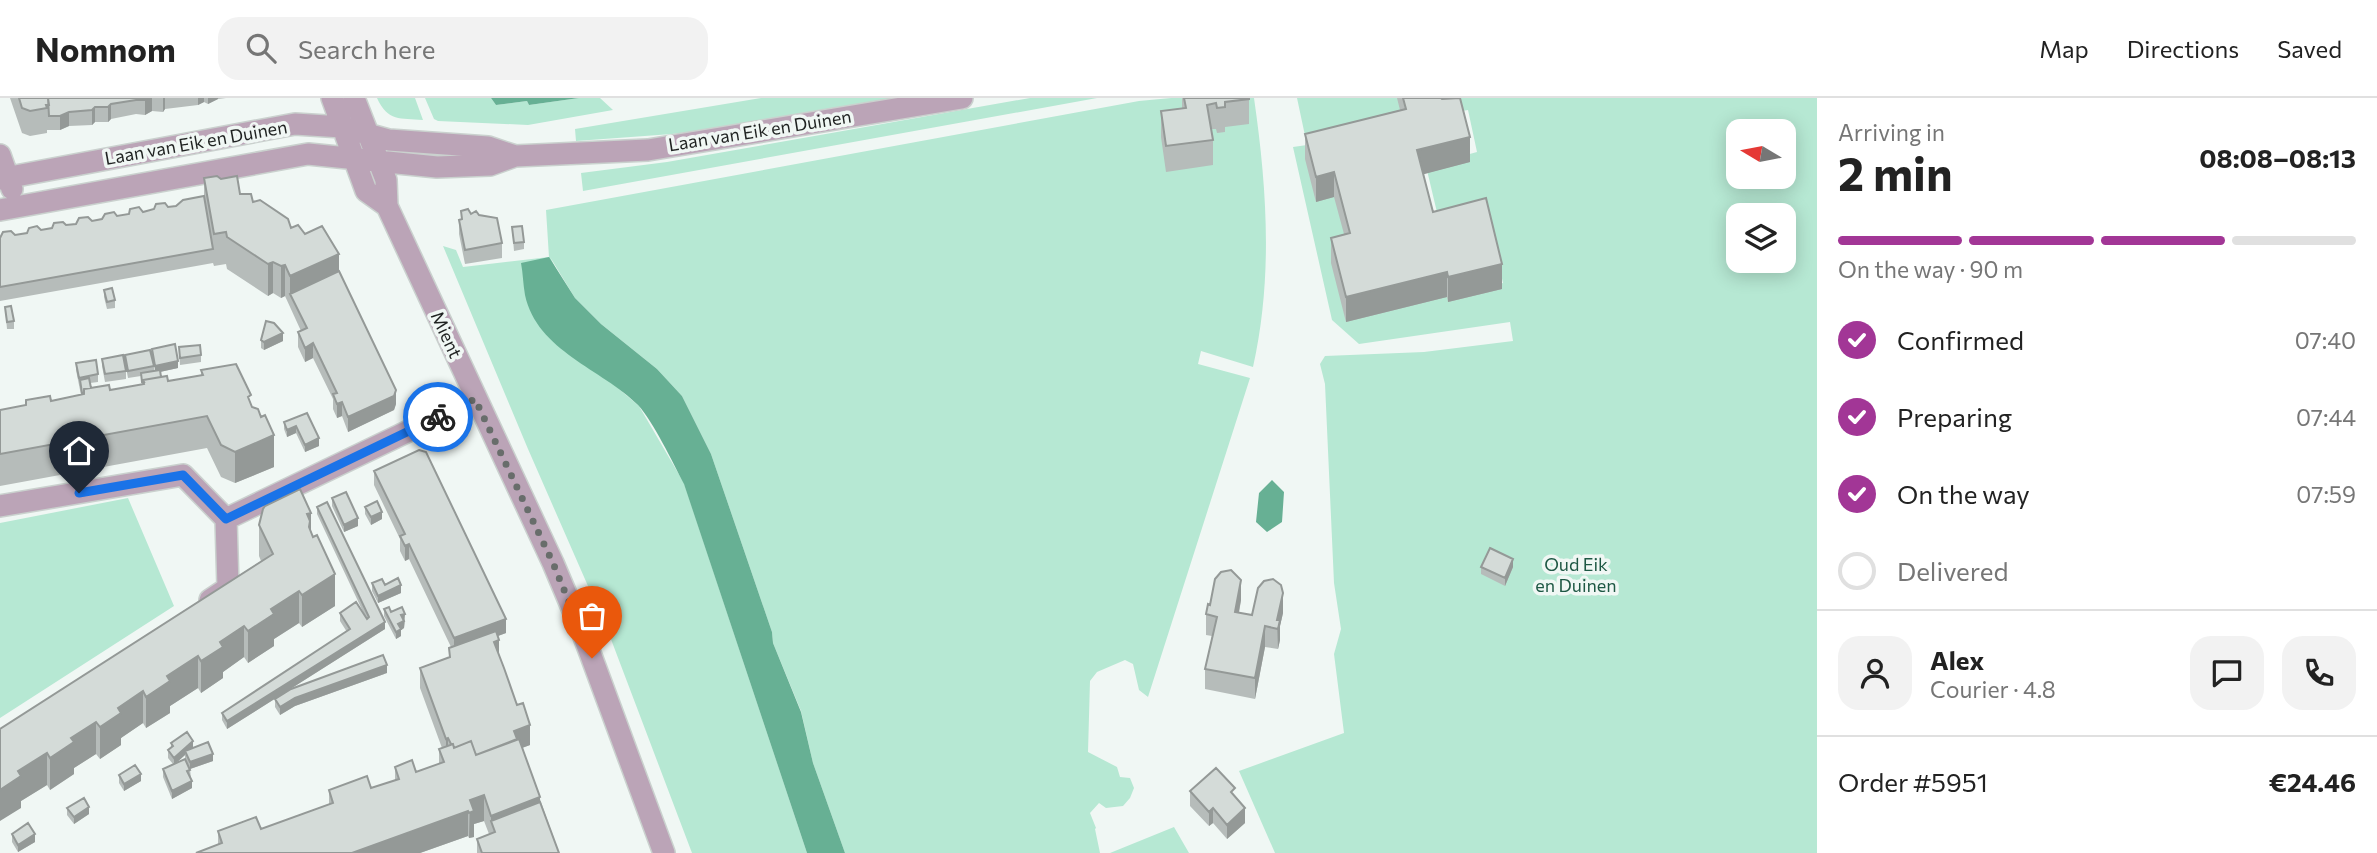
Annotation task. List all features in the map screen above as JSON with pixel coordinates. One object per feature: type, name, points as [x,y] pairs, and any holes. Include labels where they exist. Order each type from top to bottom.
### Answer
[{"type":"street","name":"Mient","points":[[332,98],[366,191],[387,206]]},
{"type":"street","name":"Mient","points":[[354,98],[386,180],[387,206],[553,563],[583,634],[664,853]]},
{"type":"street","name":"Laan van Eik en Duinen","points":[[9,208],[308,154],[437,167],[491,165],[515,156],[648,150],[962,98]]},
{"type":"street","name":"Laan van Eik en Duinen","points":[[4,178],[295,124],[342,127],[389,140],[488,147],[515,156]]},
{"type":"street","points":[[0,155],[9,208]]},
{"type":"street","points":[[226,519],[475,399]]},
{"type":"street","points":[[0,506],[183,475],[226,519],[229,588],[194,610]]},
{"type":"green space","points":[[377,98],[415,98],[423,120],[390,115]]},
{"type":"green space","points":[[425,98],[491,98],[496,105],[527,101],[529,105],[600,98],[613,110],[528,125],[438,121],[434,119]]},
{"type":"green space","points":[[761,98],[896,98],[738,126],[576,141],[575,129]]},
{"type":"green space","points":[[1030,98],[1097,98],[583,191],[581,173],[667,162]]},
{"type":"green space","points":[[1171,98],[1254,98],[1265,199],[1266,267],[1263,300],[1253,367],[1201,351],[1198,364],[1250,378],[1148,697],[1139,690],[1133,664],[1125,660],[1097,672],[1090,681],[1088,752],[1117,767],[1120,777],[1130,778],[1134,788],[1123,806],[1106,808],[1099,803],[1090,813],[1096,828],[1100,853],[845,853],[813,763],[801,711],[773,643],[772,632],[711,454],[682,396],[657,369],[601,324],[575,298],[550,257],[612,383],[639,406],[684,483],[807,853],[692,853],[609,634],[443,246],[456,250],[463,267],[549,257],[546,210],[1139,101]]},
{"type":"green space","name":"Oud Eik en Duinen","points":[[1297,98],[1404,98],[1388,176],[1347,315],[1503,283],[1488,215],[1440,225],[1426,166],[1477,152],[1468,110],[1443,114],[1440,98],[1817,98],[1817,853],[1275,853],[1239,771],[1344,733],[1334,654],[1341,629],[1334,583],[1325,384],[1320,364],[1325,356],[1424,352],[1513,341],[1510,322],[1359,344],[1332,320],[1293,147],[1307,145]]},
{"type":"green space","points":[[128,498],[174,606],[0,718],[0,523]]},
{"type":"green space","points":[[1174,827],[1189,853],[1110,853]]},
{"type":"shaded area","points":[[491,98],[579,98],[529,105],[527,101],[496,105]]},
{"type":"shaded area","points":[[549,257],[575,298],[601,324],[657,369],[682,396],[711,454],[772,632],[773,643],[801,712],[813,763],[845,853],[807,853],[684,484],[656,431],[638,405],[572,358],[543,331],[532,314],[525,295],[521,263]]},
{"type":"shaded area","points":[[1272,480],[1284,492],[1282,522],[1267,532],[1256,522],[1259,493]]},
{"type":"building","points":[[19,98],[48,98],[49,105],[46,105],[47,108],[30,111],[22,108]]},
{"type":"building","points":[[48,98],[150,98],[49,116]]},
{"type":"building","points":[[1184,98],[1249,99],[1225,102],[1225,107],[1217,108],[1216,103],[1207,105],[1213,140],[1166,146],[1161,111],[1186,108]]},
{"type":"building","points":[[1403,98],[1460,98],[1470,137],[1417,150],[1433,212],[1486,198],[1502,264],[1448,277],[1447,272],[1346,297],[1331,238],[1350,233],[1334,172],[1316,177],[1305,134],[1406,109]]},
{"type":"building","points":[[217,176],[221,179],[237,176],[240,194],[251,194],[253,202],[260,200],[288,219],[291,228],[298,225],[305,234],[322,226],[339,254],[290,276],[285,265],[273,262],[268,264],[227,237],[226,232],[214,234],[204,178]]},
{"type":"building","points":[[204,196],[213,249],[0,287],[0,238],[3,232],[11,231],[15,235],[27,233],[29,228],[37,226],[41,230],[52,228],[54,223],[76,224],[79,218],[88,217],[92,221],[114,212],[117,216],[129,214],[130,209],[139,207],[143,212],[154,209],[156,204],[176,206],[183,200]]},
{"type":"building","points":[[468,209],[471,214],[476,211],[479,215],[497,218],[502,243],[465,250],[459,220],[462,219],[461,211]]},
{"type":"building","points":[[522,226],[524,242],[514,243],[512,227]]},
{"type":"building","points":[[339,271],[396,390],[394,396],[348,417],[342,402],[337,404],[333,394],[337,393],[313,343],[305,348],[298,332],[307,328],[290,294]]},
{"type":"building","points":[[112,288],[115,300],[107,302],[104,290]]},
{"type":"building","points":[[11,306],[14,321],[7,322],[5,307]]},
{"type":"building","points":[[266,321],[274,323],[283,333],[264,342],[261,340]]},
{"type":"building","points":[[175,344],[178,361],[155,366],[152,349]]},
{"type":"building","points":[[200,345],[201,355],[180,358],[179,347]]},
{"type":"building","points":[[150,350],[154,366],[128,371],[125,355]]},
{"type":"building","points":[[123,355],[126,371],[105,374],[102,359]]},
{"type":"building","points":[[96,360],[98,374],[79,378],[76,363]]},
{"type":"building","points":[[236,364],[251,395],[248,397],[252,407],[258,409],[261,417],[265,415],[274,435],[235,452],[221,445],[207,416],[0,454],[0,410],[26,405],[26,400],[50,396],[51,401],[84,394],[84,389],[109,385],[110,390],[144,384],[143,380],[167,376],[168,381],[203,375],[201,370]]},
{"type":"building","points":[[160,370],[161,377],[142,382],[141,373]]},
{"type":"building","points":[[89,378],[91,388],[84,389],[82,393],[80,380]]},
{"type":"building","points":[[307,413],[319,438],[305,445],[296,426],[287,430],[284,422]]},
{"type":"building","points":[[419,450],[426,452],[506,619],[454,638],[409,544],[405,546],[400,536],[405,534],[374,471]]},
{"type":"building","points":[[300,489],[311,513],[307,514],[313,537],[317,535],[335,574],[302,595],[299,591],[271,609],[274,614],[248,631],[244,626],[220,642],[223,647],[201,661],[198,656],[167,676],[170,681],[146,697],[143,691],[118,708],[121,713],[100,727],[96,722],[71,738],[74,742],[50,758],[47,753],[18,771],[21,776],[0,790],[0,729],[273,554],[259,525],[263,509]]},
{"type":"building","points":[[346,492],[358,518],[344,525],[332,498]]},
{"type":"building","points":[[377,501],[382,512],[371,517],[365,507]]},
{"type":"building","points":[[327,502],[385,622],[227,721],[222,713],[350,629],[340,613],[356,602],[367,619],[369,617],[317,507]]},
{"type":"building","points":[[1490,548],[1513,559],[1505,578],[1481,567]]},
{"type":"building","points":[[1231,570],[1241,580],[1235,612],[1252,615],[1258,588],[1264,581],[1273,579],[1281,585],[1283,593],[1277,620],[1280,620],[1278,629],[1265,626],[1255,678],[1205,669],[1217,617],[1206,614],[1208,604],[1210,605],[1215,579],[1221,572]]},
{"type":"building","points":[[398,578],[401,585],[378,596],[372,583],[382,579],[385,585]]},
{"type":"building","points":[[389,607],[391,612],[402,607],[405,614],[401,615],[404,621],[398,624],[401,629],[396,632],[384,609]]},
{"type":"building","points":[[496,631],[499,640],[494,642],[517,705],[523,703],[530,725],[514,731],[517,739],[476,755],[471,741],[454,748],[448,738],[446,739],[420,668],[450,657],[449,648]]},
{"type":"building","points":[[383,655],[387,665],[295,698],[280,707],[275,699],[291,689]]},
{"type":"building","points":[[187,732],[193,741],[174,758],[168,750],[173,746],[171,743]]},
{"type":"building","points":[[519,739],[540,797],[491,816],[484,795],[470,800],[474,811],[352,853],[196,853],[222,843],[218,831],[256,817],[261,829],[333,803],[329,790],[367,776],[371,788],[399,779],[395,767],[412,760],[416,772],[444,762],[439,749],[453,744],[454,748],[471,741],[476,755]]},
{"type":"building","points":[[208,742],[213,754],[190,762],[185,751]]},
{"type":"building","points":[[185,759],[192,781],[172,791],[163,769]]},
{"type":"building","points":[[135,765],[141,774],[124,784],[119,775]]},
{"type":"building","points":[[1216,768],[1235,788],[1231,792],[1245,808],[1227,825],[1213,808],[1209,812],[1190,791]]},
{"type":"building","points":[[84,798],[89,807],[74,817],[67,808]]},
{"type":"building","points":[[540,802],[559,853],[482,853],[477,839],[495,832],[491,821]]},
{"type":"building","points":[[28,823],[35,834],[18,845],[12,834]]},
{"type":"way so far","points":[[438,417],[475,399],[553,563],[592,658]]},
{"type":"route","points":[[79,493],[183,475],[226,519],[438,417]]}]
